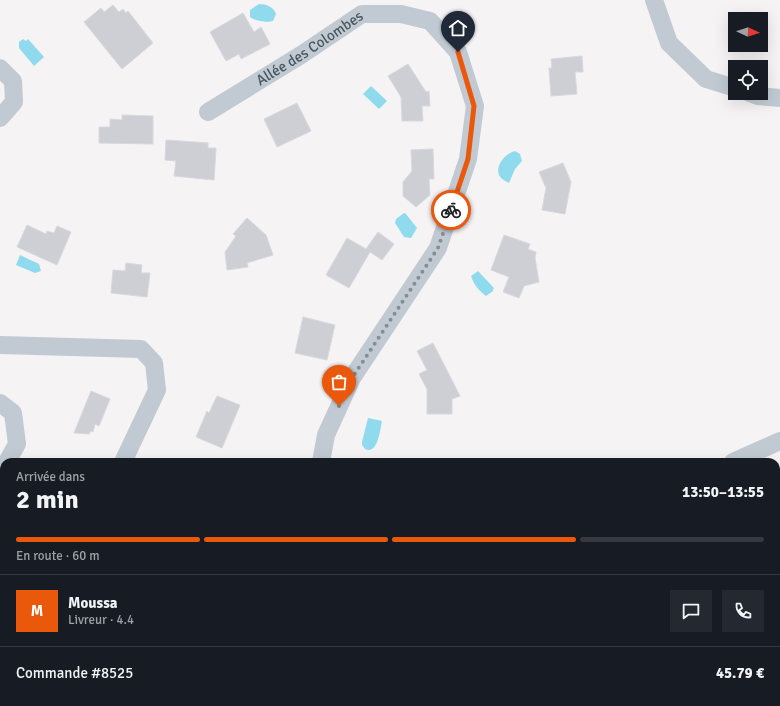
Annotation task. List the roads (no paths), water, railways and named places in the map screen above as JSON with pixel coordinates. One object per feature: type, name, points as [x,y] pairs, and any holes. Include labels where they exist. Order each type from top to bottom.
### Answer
[{"type":"street","points":[[654,0],[668,43],[706,79],[728,86]]},
{"type":"street","name":"Allée des Colombes","points":[[208,112],[301,55],[362,14],[401,14],[430,21],[458,52],[474,106],[468,159],[438,248],[352,378],[326,435],[322,458]]},
{"type":"street","points":[[0,68],[13,81],[14,102],[0,118]]},
{"type":"street","points":[[768,97],[780,98]]},
{"type":"street","points":[[0,345],[142,349],[154,363],[157,390],[125,458]]},
{"type":"street","points":[[0,403],[13,413],[17,444],[9,458]]},
{"type":"street","points":[[742,458],[780,441]]},
{"type":"water","points":[[259,4],[267,5],[273,9],[276,14],[273,21],[268,22],[255,20],[250,17],[250,10]]},
{"type":"water","points":[[23,39],[26,41],[28,39],[44,57],[34,66],[19,48],[19,42]]},
{"type":"water","points":[[371,86],[387,101],[379,109],[363,94]]},
{"type":"water","points":[[515,151],[520,154],[522,161],[515,169],[509,183],[503,180],[498,171],[502,160],[508,154]]},
{"type":"water","points":[[404,213],[417,228],[411,238],[404,237],[395,223],[396,219]]},
{"type":"water","points":[[20,255],[39,264],[41,271],[35,273],[16,265]]},
{"type":"water","points":[[478,271],[494,288],[493,291],[486,296],[477,288],[471,276]]},
{"type":"water","points":[[368,418],[382,421],[378,441],[373,448],[369,450],[365,449],[362,445]]}]
